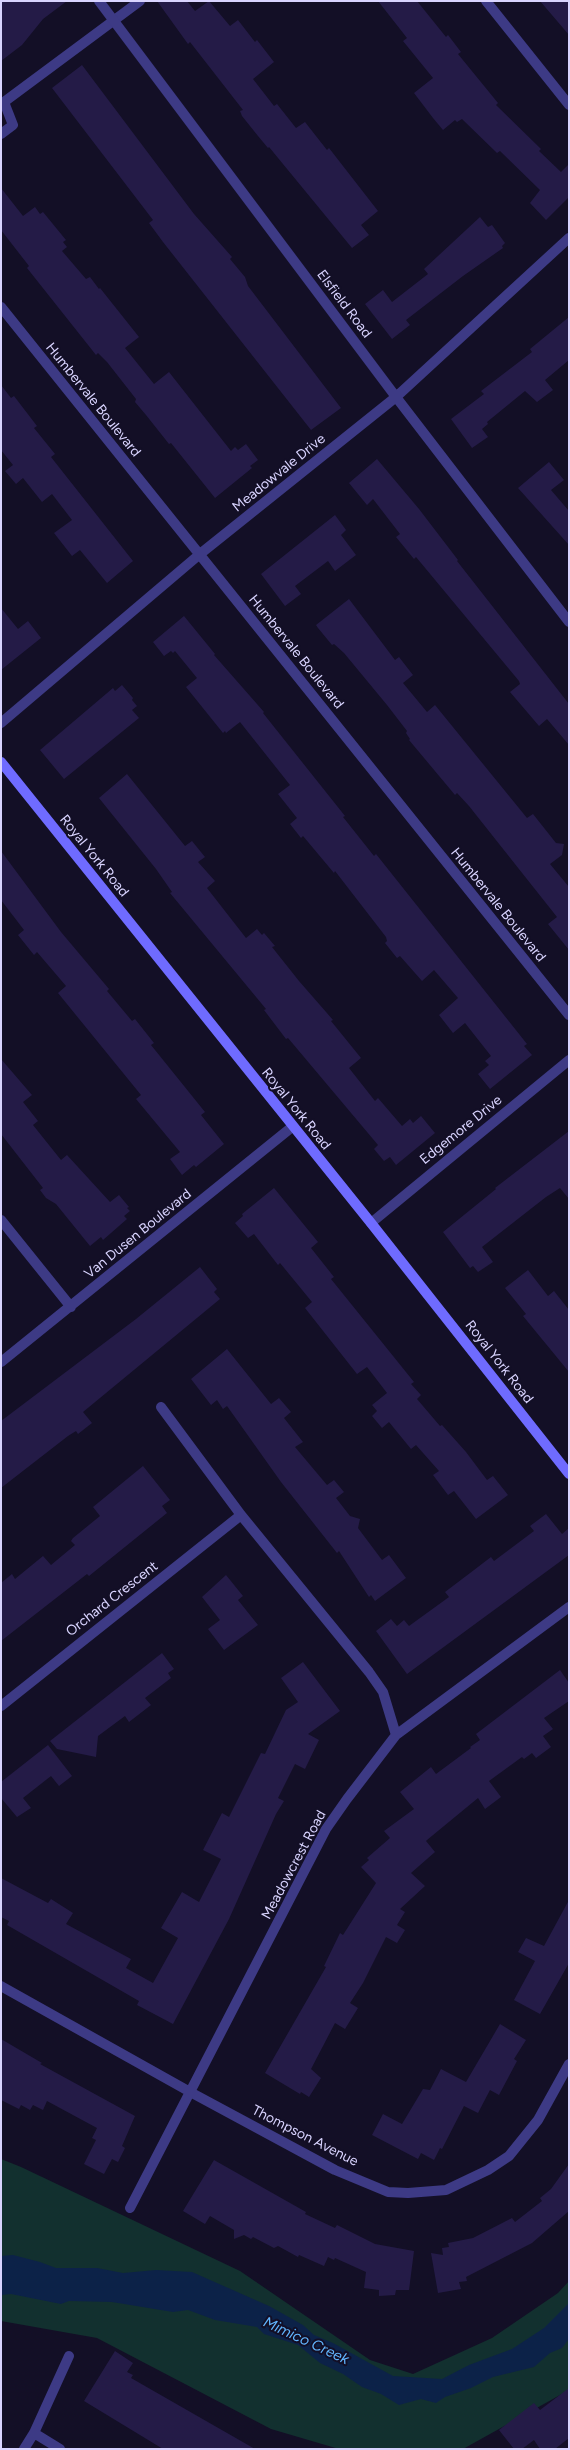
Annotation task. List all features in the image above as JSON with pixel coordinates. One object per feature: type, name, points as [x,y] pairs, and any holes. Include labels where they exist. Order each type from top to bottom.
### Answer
[{"type":"main road","name":"Royal York Road","points":[[1,762],[292,1127],[371,1223],[569,1474]]},
{"type":"street","name":"Elsfield Road","points":[[99,1],[396,397],[569,622]]},
{"type":"street","points":[[1,134],[13,125],[4,102],[140,1]]},
{"type":"street","points":[[486,1],[569,105]]},
{"type":"street","name":"Meadowvale Drive","points":[[1,723],[200,554],[396,397],[569,238]]},
{"type":"street","name":"Humbervale Boulevard","points":[[1,307],[569,1015]]},
{"type":"street","name":"Edgemore Drive","points":[[371,1223],[569,1060]]},
{"type":"street","name":"Van Dusen Boulevard","points":[[1,1362],[292,1127]]},
{"type":"street","points":[[1,1220],[71,1307]]},
{"type":"street","points":[[161,1407],[241,1515],[383,1692],[396,1735]]},
{"type":"street","name":"Orchard Crescent","points":[[1,1706],[241,1515]]},
{"type":"street","name":"Meadowcrest Road","points":[[130,2208],[192,2093],[326,1829],[396,1735],[569,1606]]},
{"type":"street","name":"Thompson Avenue","points":[[1,1986],[192,2093],[343,2174],[388,2192],[428,2192],[446,2190],[488,2170],[509,2156],[538,2120],[569,2064]]},
{"type":"street","points":[[24,2449],[34,2433],[68,2356]]},
{"type":"street","points":[[34,2433],[60,2449]]},
{"type":"green space","points":[[1,2159],[21,2167],[240,2271],[370,2360],[413,2374],[492,2338],[558,2293],[569,2281],[569,2390],[463,2449],[339,2449],[271,2429],[97,2338],[1,2321]]},
{"type":"water","name":"Mimico Creek","points":[[13,2255],[56,2268],[97,2268],[123,2273],[156,2270],[192,2272],[269,2306],[303,2325],[314,2335],[333,2343],[393,2376],[442,2379],[469,2365],[512,2349],[544,2328],[569,2303],[569,2339],[562,2348],[550,2353],[534,2367],[493,2377],[471,2388],[445,2397],[436,2403],[421,2399],[399,2405],[381,2394],[362,2387],[343,2374],[320,2363],[298,2345],[264,2334],[257,2327],[215,2320],[188,2310],[173,2312],[112,2302],[69,2301],[61,2304],[11,2294],[1,2295],[1,2256]]},
{"type":"building","points":[[1,1],[67,1],[43,19],[22,45],[1,61]]},
{"type":"building","points":[[157,1],[187,1],[195,11],[209,1],[230,26],[238,20],[255,42],[257,40],[274,62],[253,79],[274,106],[277,104],[296,128],[305,122],[327,150],[329,148],[378,211],[361,225],[369,235],[352,248],[242,116],[240,111],[243,110],[190,42],[188,44]]},
{"type":"building","points":[[378,1],[417,1],[446,37],[448,35],[461,52],[458,54],[498,103],[496,105],[541,149],[539,151],[561,172],[569,164],[569,197],[546,220],[530,203],[540,190],[500,151],[497,153],[462,119],[457,122],[455,120],[443,130],[433,118],[414,93],[433,78],[403,41],[407,38]]},
{"type":"building","points":[[540,1],[569,1],[569,35]]},
{"type":"building","points":[[82,65],[194,214],[232,257],[230,259],[245,277],[248,286],[341,408],[311,430],[163,242],[149,223],[153,220],[52,88]]},
{"type":"building","points":[[1,188],[23,216],[35,207],[40,214],[43,212],[66,240],[63,242],[67,247],[62,251],[86,279],[90,277],[99,289],[100,288],[139,337],[125,348],[154,384],[169,372],[231,451],[235,447],[238,450],[246,444],[258,460],[250,466],[252,468],[215,498],[171,443],[169,444],[135,402],[136,399],[107,362],[98,353],[96,355],[27,268],[29,266],[1,230]]},
{"type":"building","points":[[480,217],[488,227],[492,225],[505,243],[502,246],[503,248],[463,276],[406,320],[410,325],[392,339],[365,304],[383,290],[392,302],[428,274],[424,269]]},
{"type":"building","points":[[569,317],[569,360],[545,380],[553,390],[537,402],[525,391],[487,422],[488,424],[482,429],[488,437],[472,448],[451,419],[484,394],[481,391],[532,352],[530,349]]},
{"type":"building","points":[[1,385],[11,398],[14,396],[37,426],[34,428],[55,454],[51,457],[133,561],[107,583],[80,550],[72,556],[54,533],[72,520],[52,494],[42,502],[23,478],[16,484],[5,471],[13,465],[1,450]]},
{"type":"building","points":[[377,459],[419,509],[458,560],[457,561],[569,704],[569,745],[547,719],[539,726],[510,692],[520,684],[519,681],[416,557],[414,559],[396,537],[400,534],[373,499],[367,505],[349,483]]},
{"type":"building","points":[[549,462],[564,480],[551,490],[569,511],[569,545],[518,488]]},
{"type":"building","points":[[335,515],[346,530],[341,535],[356,555],[335,571],[328,561],[295,586],[301,594],[285,606],[261,574]]},
{"type":"building","points":[[349,599],[395,660],[399,657],[413,675],[403,683],[427,712],[435,705],[527,818],[533,814],[556,843],[564,844],[562,855],[550,864],[569,887],[569,950],[548,924],[557,917],[469,806],[457,793],[455,795],[409,740],[410,739],[406,733],[407,731],[387,705],[344,653],[334,644],[332,645],[316,625]]},
{"type":"building","points":[[1,608],[18,629],[28,621],[41,638],[1,670]]},
{"type":"building","points":[[184,616],[215,654],[214,655],[264,712],[263,713],[345,816],[343,817],[374,856],[376,854],[527,1044],[524,1046],[532,1055],[490,1089],[478,1074],[489,1065],[485,1061],[491,1056],[465,1023],[453,1033],[439,1015],[458,998],[434,970],[422,981],[400,956],[397,958],[385,943],[387,941],[386,937],[335,871],[334,873],[303,836],[301,838],[290,824],[297,818],[278,794],[290,785],[240,722],[226,733],[225,731],[223,733],[186,687],[197,678],[175,651],[173,653],[171,651],[164,656],[153,642]]},
{"type":"building","points":[[122,685],[133,698],[132,700],[137,706],[132,710],[139,718],[64,779],[40,750],[113,688],[115,691]]},
{"type":"building","points":[[127,774],[185,846],[192,841],[205,857],[198,862],[215,881],[207,888],[246,938],[257,929],[262,935],[264,933],[275,946],[272,947],[333,1020],[331,1021],[361,1058],[349,1068],[375,1101],[378,1098],[402,1126],[410,1119],[413,1123],[421,1116],[435,1133],[396,1165],[390,1157],[384,1161],[374,1149],[378,1145],[288,1038],[286,1039],[264,1010],[266,1009],[170,893],[172,892],[156,869],[99,798]]},
{"type":"building","points":[[1,851],[61,932],[109,989],[107,991],[132,1021],[135,1019],[154,1043],[151,1045],[205,1112],[201,1115],[224,1144],[196,1167],[194,1165],[182,1175],[170,1159],[180,1152],[136,1099],[141,1095],[58,993],[66,986],[37,952],[34,955],[18,935],[24,930],[1,900]]},
{"type":"building","points":[[1,1059],[32,1095],[23,1102],[38,1121],[33,1125],[61,1160],[67,1155],[110,1202],[119,1195],[129,1207],[127,1208],[130,1211],[124,1216],[127,1219],[103,1240],[101,1237],[90,1246],[56,1204],[46,1198],[40,1190],[43,1188],[1,1134]]},
{"type":"building","points":[[569,1131],[569,1199],[560,1188],[546,1197],[482,1247],[493,1262],[478,1272],[473,1266],[470,1268],[443,1232],[496,1189],[495,1188]]},
{"type":"building","points":[[274,1188],[318,1242],[311,1248],[334,1277],[331,1279],[414,1382],[411,1384],[421,1395],[417,1399],[440,1426],[442,1425],[466,1452],[487,1480],[493,1476],[508,1495],[476,1519],[454,1491],[448,1495],[433,1475],[439,1471],[416,1445],[411,1449],[389,1422],[382,1428],[372,1416],[377,1411],[372,1405],[387,1393],[367,1367],[357,1374],[305,1308],[312,1302],[280,1263],[278,1265],[254,1234],[248,1238],[235,1223],[243,1216],[242,1214]]},
{"type":"building","points":[[200,1267],[217,1289],[214,1292],[220,1299],[83,1412],[92,1423],[78,1434],[76,1431],[68,1436],[1,1488],[1,1421],[136,1319]]},
{"type":"building","points":[[528,1270],[548,1296],[554,1291],[569,1310],[569,1372],[523,1316],[526,1314],[505,1288]]},
{"type":"building","points":[[227,1349],[271,1404],[279,1398],[291,1412],[284,1418],[303,1442],[295,1447],[327,1485],[334,1480],[344,1492],[336,1498],[350,1516],[360,1519],[358,1528],[382,1560],[389,1555],[406,1578],[375,1601],[371,1595],[369,1597],[339,1551],[337,1553],[281,1482],[227,1406],[223,1409],[217,1400],[211,1405],[191,1379]]},
{"type":"building","points":[[143,1466],[170,1500],[162,1506],[167,1513],[89,1576],[87,1574],[1,1641],[1,1583],[12,1574],[15,1579],[43,1556],[51,1565],[75,1545],[71,1541],[73,1538],[100,1516],[93,1507]]},
{"type":"building","points":[[546,1514],[562,1534],[569,1528],[569,1555],[407,1674],[376,1631],[391,1619],[397,1626],[404,1620],[409,1626],[449,1597],[445,1592],[491,1557],[494,1561],[534,1531],[530,1526]]},
{"type":"building","points":[[226,1575],[243,1596],[238,1600],[258,1625],[224,1650],[208,1629],[220,1620],[202,1597]]},
{"type":"building","points":[[162,1653],[174,1669],[168,1673],[171,1678],[145,1698],[151,1705],[129,1722],[125,1716],[98,1736],[96,1757],[57,1749],[50,1741]]},
{"type":"building","points":[[303,1662],[340,1711],[308,1734],[319,1740],[305,1769],[295,1764],[278,1798],[284,1801],[276,1814],[229,1919],[173,2024],[137,2005],[139,2001],[7,1925],[9,1921],[1,1917],[1,1878],[48,1903],[51,1899],[73,1913],[66,1924],[131,1959],[126,1968],[153,1983],[178,1938],[161,1928],[182,1892],[199,1902],[221,1859],[203,1850],[222,1813],[229,1817],[261,1753],[265,1754],[286,1710],[298,1702],[281,1678]]},
{"type":"building","points":[[560,1670],[569,1683],[569,1701],[544,1718],[553,1729],[543,1736],[551,1747],[536,1758],[532,1753],[524,1759],[522,1757],[489,1781],[501,1797],[485,1809],[478,1798],[426,1841],[435,1852],[411,1873],[425,1886],[400,1909],[405,1912],[397,1925],[405,1930],[397,1943],[386,1937],[363,1983],[350,2003],[358,2008],[345,2029],[335,2023],[311,2069],[321,2078],[309,2097],[301,2092],[300,2094],[265,2073],[326,1967],[324,1966],[340,1933],[343,1935],[376,1883],[361,1867],[369,1860],[367,1858],[390,1838],[384,1831],[414,1809],[400,1792],[431,1767],[436,1774],[471,1748],[470,1747],[480,1740],[476,1734]]},
{"type":"building","points":[[48,1745],[72,1776],[59,1786],[51,1776],[23,1798],[31,1808],[17,1817],[1,1798],[1,1782]]},
{"type":"building","points":[[569,1900],[569,1963],[540,2014],[514,2000],[535,1961],[518,1952],[526,1938],[544,1946]]},
{"type":"building","points":[[500,2024],[526,2040],[514,2059],[517,2061],[499,2095],[490,2090],[478,2113],[464,2106],[442,2149],[440,2148],[434,2160],[421,2153],[418,2159],[372,2135],[383,2114],[402,2124],[423,2089],[430,2090],[441,2069],[466,2082]]},
{"type":"building","points":[[1,2039],[42,2063],[40,2064],[135,2116],[122,2146],[125,2148],[118,2162],[112,2159],[104,2174],[84,2164],[96,2140],[92,2138],[97,2128],[47,2101],[43,2110],[33,2105],[30,2110],[21,2105],[19,2109],[1,2100]]},
{"type":"building","points":[[214,2160],[306,2212],[305,2214],[335,2228],[337,2225],[375,2244],[414,2251],[409,2290],[396,2290],[395,2295],[379,2296],[379,2290],[364,2288],[366,2272],[335,2258],[334,2260],[328,2257],[324,2266],[299,2255],[298,2257],[278,2246],[274,2248],[253,2237],[251,2239],[244,2235],[234,2239],[234,2230],[210,2216],[205,2224],[183,2211]]},
{"type":"building","points":[[569,2164],[569,2211],[532,2243],[466,2277],[467,2281],[459,2282],[461,2289],[438,2293],[431,2253],[443,2255],[442,2248],[449,2247],[448,2243],[473,2238],[512,2218],[515,2222],[542,2201],[540,2198],[551,2189]]},
{"type":"building","points":[[115,2351],[133,2363],[127,2372],[133,2375],[131,2378],[255,2449],[163,2449],[84,2401]]},
{"type":"building","points":[[569,2388],[569,2438],[555,2449],[540,2449],[534,2440],[522,2449],[514,2449],[499,2430],[534,2403],[540,2410]]}]
